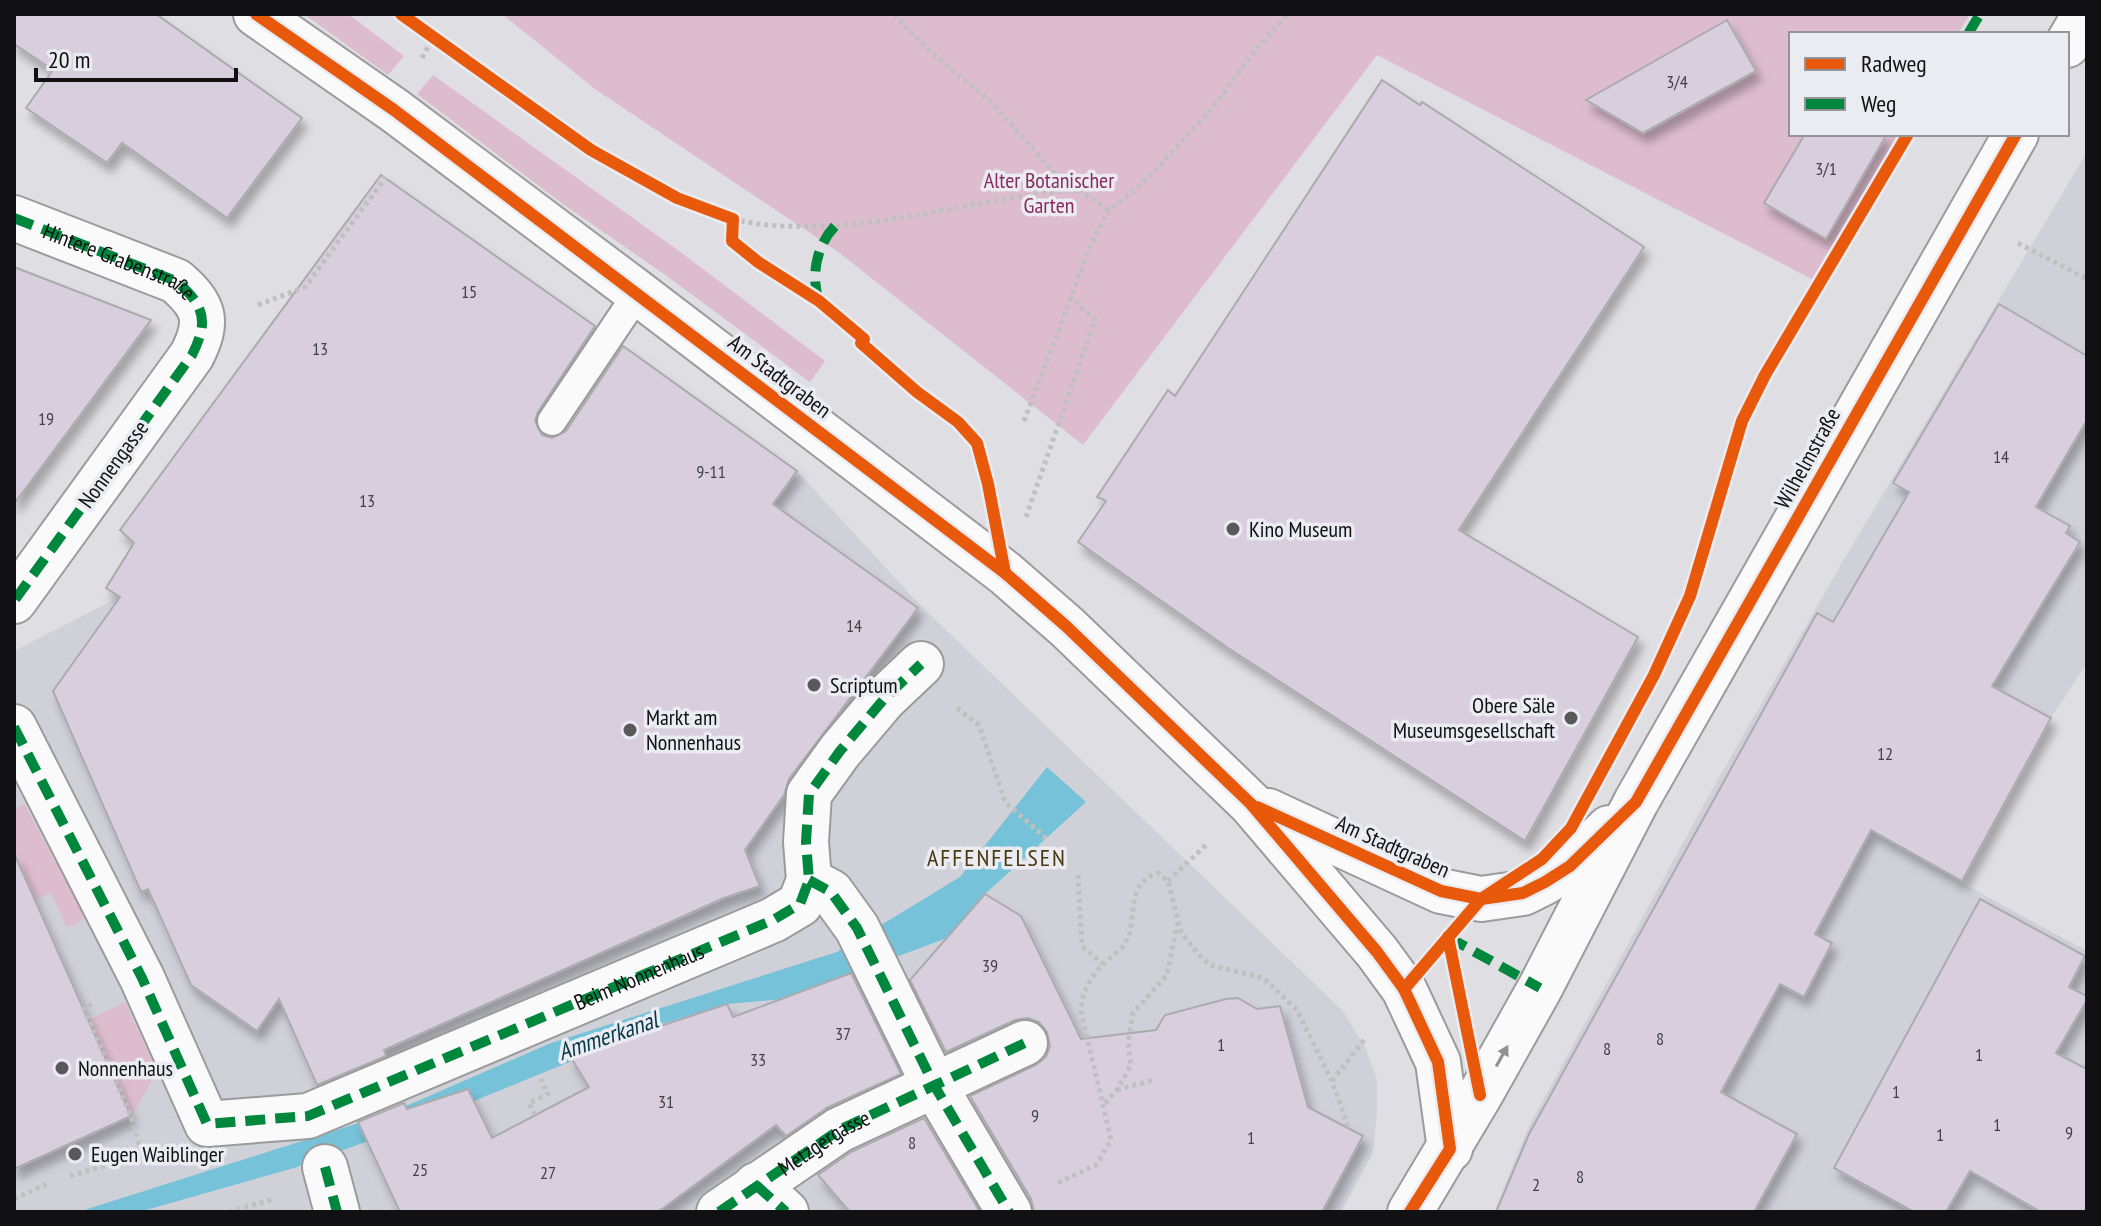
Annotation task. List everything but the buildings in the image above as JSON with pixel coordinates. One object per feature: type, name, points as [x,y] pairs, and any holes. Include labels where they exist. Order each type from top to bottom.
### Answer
[{"type":"street","name":"Am Stadtgraben","points":[[256,14],[394,110],[638,293],[1005,573],[1067,627],[1251,804],[1358,929],[1404,989],[1438,1062],[1450,1149]]},
{"type":"street","points":[[2069,42],[2085,14]]},
{"type":"street","name":"Wilhelmstraße","points":[[1410,1212],[1450,1149],[1524,1017],[1636,802],[2015,136]]},
{"type":"street","name":"Hintere Grabenstraße","points":[[14,218],[176,281],[190,293],[200,308],[204,323]]},
{"type":"street","name":"Nonnengasse","points":[[14,601],[192,355],[204,323]]},
{"type":"street","points":[[921,664],[884,699],[809,794],[806,842],[809,880],[831,892],[857,928],[934,1085],[1008,1210]]},
{"type":"street","points":[[14,727],[142,978],[207,1124]]},
{"type":"street","name":"Am Stadtgraben","points":[[1251,804],[1441,891],[1481,899],[1523,893],[1545,882],[1570,866],[1636,802]]},
{"type":"street","name":"Beim Nonnenhaus","points":[[207,1124],[308,1116],[773,920],[800,904],[809,880]]},
{"type":"street","name":"Metzgergasse","points":[[719,1212],[771,1199],[839,1130],[1025,1043]]},
{"type":"street","points":[[325,1167],[337,1212]]},
{"type":"lane","points":[[552,421],[638,293]]},
{"type":"path","points":[[401,14],[591,150],[677,198],[733,219],[785,226],[830,226],[1080,190]]},
{"type":"path","points":[[894,14],[928,50],[990,101],[1057,176],[1109,210]]},
{"type":"path","points":[[1024,421],[1092,242],[1109,210],[1137,189],[1212,109],[1251,55],[1288,14]]},
{"type":"path","points":[[204,323],[305,287],[392,169],[366,151],[394,110],[433,37]]},
{"type":"path","points":[[1968,217],[2087,279]]},
{"type":"path","points":[[1005,573],[1095,320],[1070,297]]},
{"type":"path","points":[[956,707],[979,725],[1005,802],[1048,840]]},
{"type":"path","points":[[1008,1210],[1096,1165],[1111,1140],[1081,1011],[1086,984],[1126,943],[1137,891],[1147,877],[1158,873],[1168,881],[1181,932],[1210,965],[1263,978],[1297,1010],[1332,1081],[1349,1129]]},
{"type":"path","points":[[1078,875],[1082,946],[1103,964]]},
{"type":"path","points":[[1104,1104],[1117,1090],[1131,1065],[1128,1043],[1133,1013],[1167,975],[1177,921]]},
{"type":"path","points":[[84,1009],[131,1116],[142,1155]]},
{"type":"path","points":[[535,1115],[529,1103],[548,1094],[541,1080]]},
{"type":"path","points":[[1117,1090],[1153,1080]]},
{"type":"path","points":[[70,1176],[142,1155],[207,1124]]},
{"type":"path","points":[[14,1199],[51,1182]]},
{"type":"path","points":[[229,1212],[287,1195]]},
{"type":"shaded area","points":[[2087,152],[2087,663],[2051,718],[1982,845],[1930,863],[2087,951],[2087,1212],[1494,1212],[1529,1126],[1709,795],[1840,566]]},
{"type":"shaded area","points":[[416,198],[797,471],[918,603],[1343,1011],[1366,1049],[1377,1079],[1377,1112],[1373,1152],[1341,1212],[14,1212],[14,651],[119,597],[106,588],[134,543],[120,529],[285,305],[356,277]]},
{"type":"green space","points":[[304,14],[348,14],[404,56],[388,75]]},
{"type":"green space","name":"Alter Botanischer Garten","points":[[502,14],[1970,14],[1959,32],[1789,32],[1789,136],[1897,136],[1812,279],[1377,55],[1083,445],[837,251],[595,89]]},
{"type":"green space","points":[[433,75],[679,251],[825,361],[810,382],[560,202],[417,94]]},
{"type":"green space","points":[[24,804],[86,918],[67,928],[51,893],[33,900],[14,858],[14,809]]},
{"type":"green space","points":[[125,1002],[157,1072],[131,1116],[89,1020]]},
{"type":"water","name":"Ammerkanal","points":[[1047,767],[1086,802],[985,894],[947,938],[783,999],[727,1004],[665,1023],[437,1116],[294,1168],[139,1212],[78,1212],[390,1113],[551,1043],[837,952],[960,877]]},
{"type":"marked path","points":[[1969,32],[1980,14]]},
{"type":"marked path","points":[[14,218],[176,281],[198,306],[202,323],[192,355],[14,601]]},
{"type":"marked path","points":[[819,301],[815,281],[817,260],[824,240],[837,224]]},
{"type":"marked path","points":[[14,727],[142,978],[207,1124],[308,1116],[773,920],[800,904],[809,880],[806,842],[809,794],[884,699],[921,664]]},
{"type":"marked path","points":[[809,880],[831,892],[857,928],[934,1085],[1009,1212]]},
{"type":"marked path","points":[[1448,937],[1540,988]]},
{"type":"marked path","points":[[719,1212],[839,1130],[1025,1043]]},
{"type":"marked path","points":[[325,1167],[337,1212]]},
{"type":"marked path","points":[[756,1185],[786,1212]]},
{"type":"cycle path","points":[[256,14],[394,110],[1005,573],[1067,627],[1251,804],[1377,952],[1404,989],[1438,1062],[1450,1149],[1410,1212]]},
{"type":"cycle path","points":[[401,14],[591,150],[677,198],[733,219],[732,241],[758,262],[819,301],[864,339],[861,343],[917,392],[958,422],[977,443],[1005,573]]},
{"type":"cycle path","points":[[1404,989],[1481,899],[1542,859],[1571,828],[1654,675],[1690,596],[1742,421],[1765,375],[1907,136]]},
{"type":"cycle path","points":[[1257,807],[1441,891],[1481,899],[1523,893],[1570,866],[1636,802],[2015,136]]},
{"type":"cycle path","points":[[1448,937],[1480,1095]]},
{"type":"place","name":"Kino Museum","points":[[1233,529]]},
{"type":"place","name":"Scriptum","points":[[814,685]]},
{"type":"place","name":"Obere Säle Museumsgesellschaft","points":[[1571,718]]},
{"type":"place","name":"Markt am Nonnenhaus","points":[[630,730]]},
{"type":"place","name":"Nonnenhaus","points":[[62,1068]]},
{"type":"place","name":"Eugen Waiblinger","points":[[75,1154]]},
{"type":"district","name":"AFFENFELSEN","points":[[997,858]]}]
